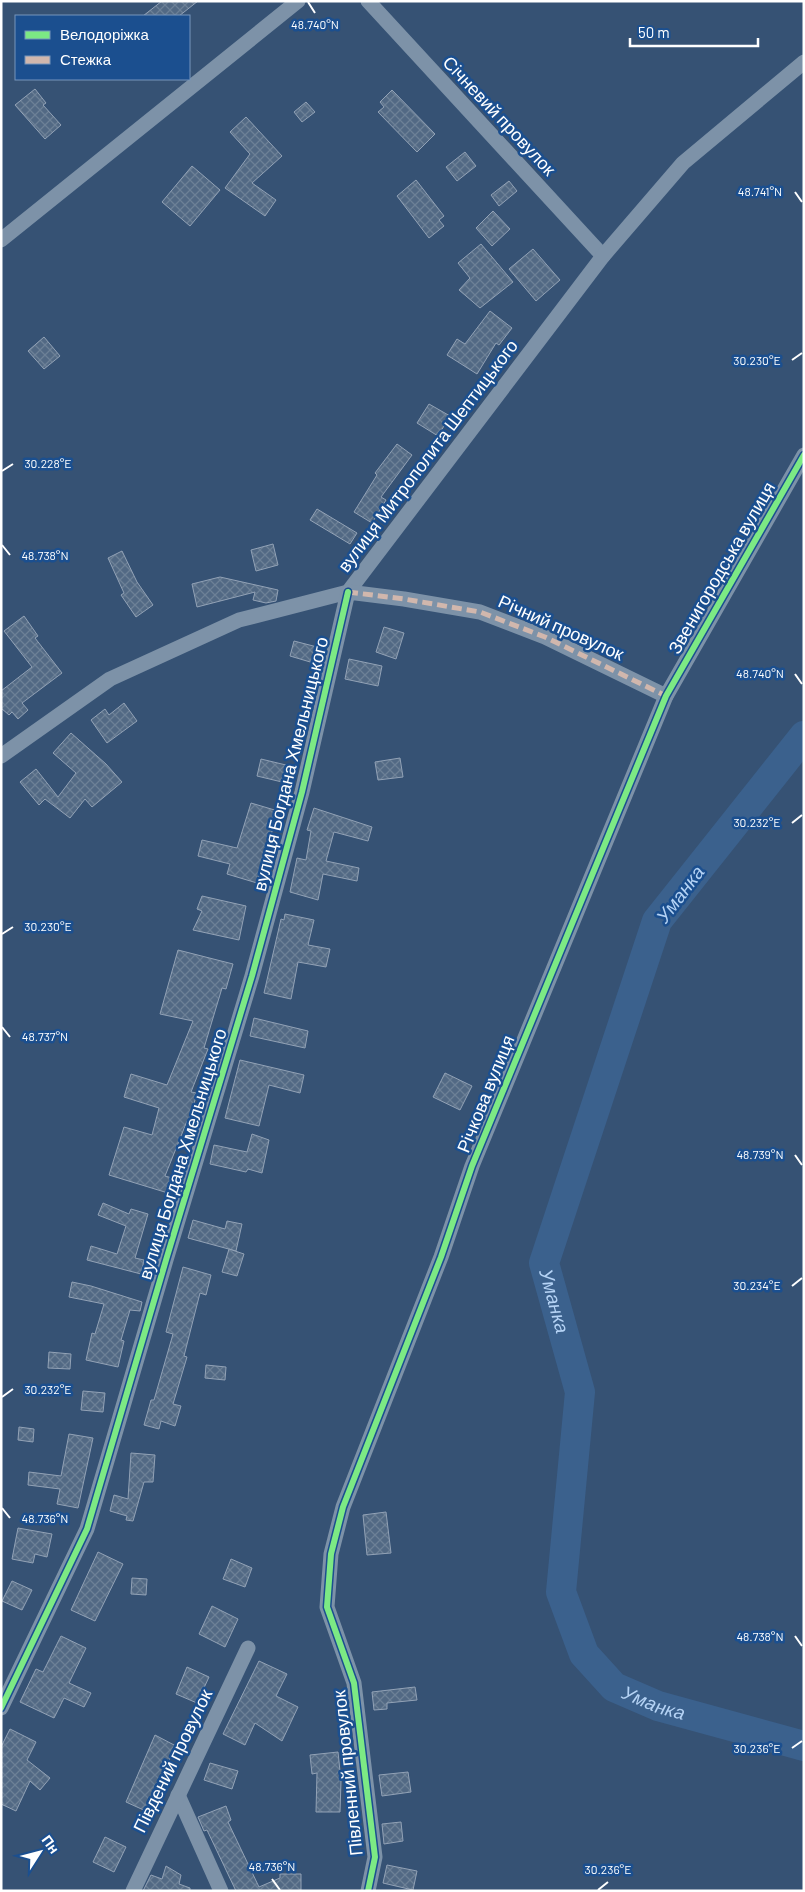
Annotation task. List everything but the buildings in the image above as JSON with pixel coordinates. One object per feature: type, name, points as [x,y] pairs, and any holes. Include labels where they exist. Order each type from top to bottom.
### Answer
[{"type":"street","points":[[1,240],[298,1]]},
{"type":"street","name":"Січневий провулок","points":[[368,1],[604,256]]},
{"type":"street","name":"вулиця Митрополита Шептицького","points":[[1,756],[110,679],[239,620],[348,592],[604,256],[683,163],[804,62]]},
{"type":"street","name":"Звенигородська вулиця","points":[[666,696],[804,455]]},
{"type":"street","name":"Річний провулок","points":[[348,592],[480,612],[545,637],[666,696]]},
{"type":"street","name":"вулиця Богдана Хмельницького","points":[[1,1708],[88,1529],[166,1260],[252,976],[302,792],[348,592]]},
{"type":"street","name":"Річкова вулиця","points":[[343,1507],[441,1257],[472,1166],[666,696]]},
{"type":"street","name":"Півленний провулок","points":[[343,1507],[331,1554],[327,1607],[354,1683],[375,1857],[368,1891]]},
{"type":"street","name":"Південий провулок","points":[[133,1891],[248,1648]]},
{"type":"street","points":[[178,1795],[221,1891]]},
{"type":"waterway","name":"Уманка","points":[[804,736],[657,921],[544,1263],[580,1392],[561,1592],[584,1654],[614,1687],[658,1706],[804,1746]]},
{"type":"marked path","points":[[348,592],[480,612],[545,637],[666,696]]},
{"type":"cycle path","points":[[368,1891],[375,1857],[354,1683],[327,1607],[331,1554],[343,1507],[441,1257],[472,1166],[666,696],[804,455]]},
{"type":"cycle path","points":[[1,1708],[87,1529],[252,976],[302,792],[348,592]]}]
